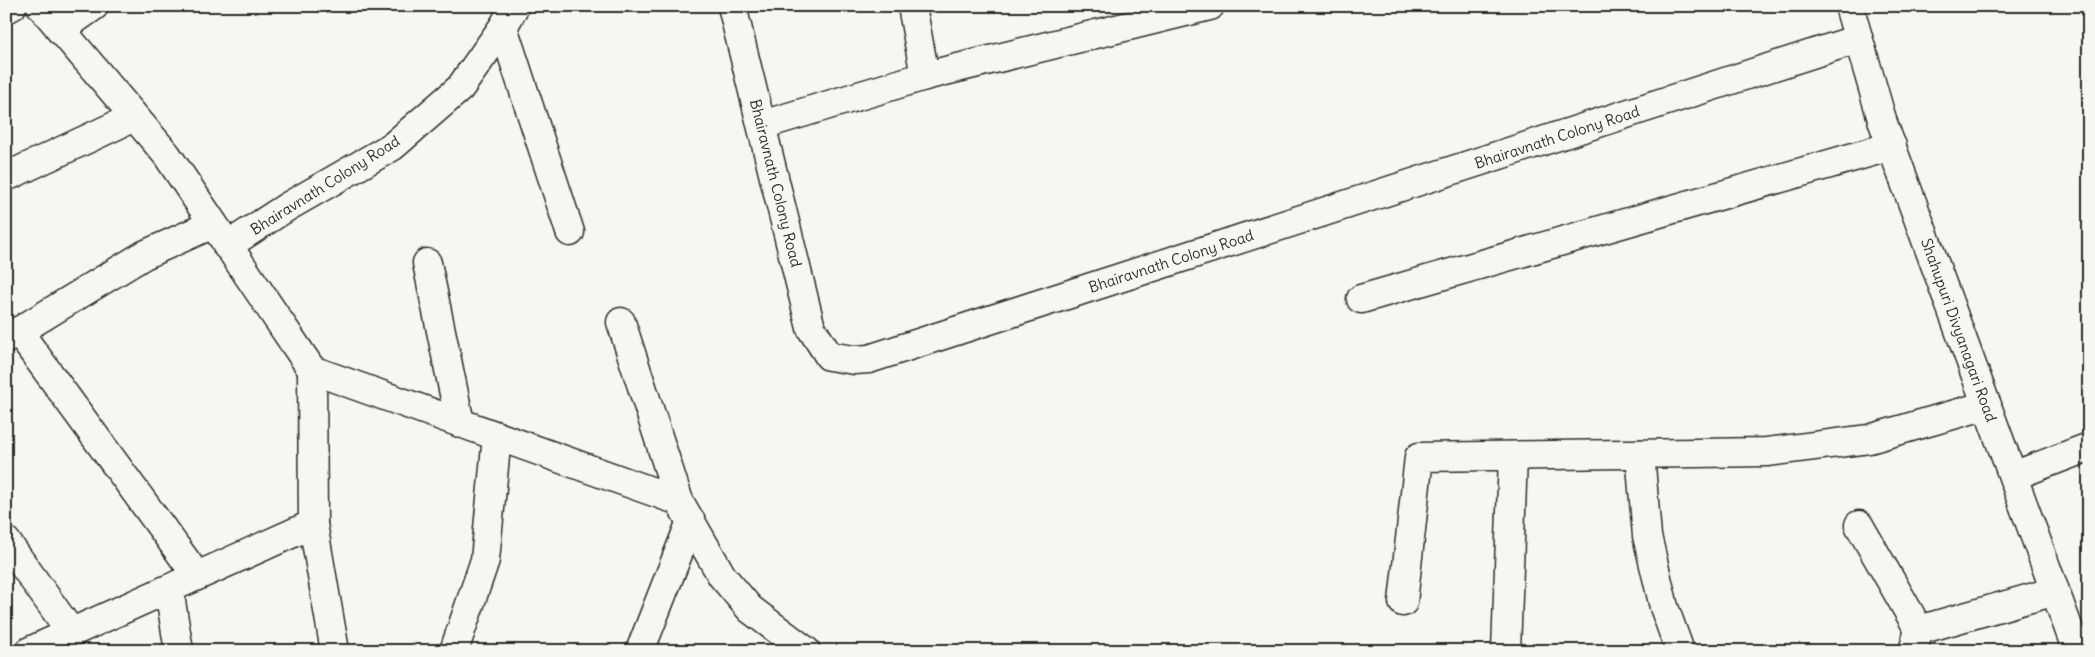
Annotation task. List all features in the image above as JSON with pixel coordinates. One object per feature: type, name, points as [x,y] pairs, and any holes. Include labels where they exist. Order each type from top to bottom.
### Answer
[{"type":"street","points":[[6,8],[12,6]]},
{"type":"street","points":[[41,6],[167,156],[312,370],[313,524],[335,651]]},
{"type":"street","points":[[60,30],[94,6]]},
{"type":"street","name":"Bhairavnath Colony Road","points":[[732,6],[811,328],[829,356],[854,360],[869,359],[1858,39]]},
{"type":"street","points":[[912,6],[926,76]]},
{"type":"street","points":[[762,125],[926,76],[1210,6]]},
{"type":"street","name":"Shahupuri Divyanagari Road","points":[[1849,6],[1892,146],[2077,651]]},
{"type":"street","points":[[509,17],[570,232]]},
{"type":"street","name":"Bhairavnath Colony Road","points":[[12,335],[144,255],[220,235],[287,207],[393,146],[460,88],[509,17]]},
{"type":"street","points":[[6,177],[134,117]]},
{"type":"street","points":[[1361,299],[1892,146]]},
{"type":"street","points":[[427,263],[460,423]]},
{"type":"street","points":[[621,322],[685,511],[722,576],[750,609],[806,651]]},
{"type":"street","points":[[12,335],[197,576]]},
{"type":"street","points":[[312,370],[497,436],[685,511]]},
{"type":"street","points":[[1403,602],[1419,457],[1767,452],[1869,439],[1987,405]]},
{"type":"street","points":[[454,651],[486,560],[497,436]]},
{"type":"street","points":[[2013,476],[2089,447]]},
{"type":"street","points":[[1640,454],[1647,536],[1664,608],[1680,651]]},
{"type":"street","points":[[1506,651],[1513,456]]},
{"type":"street","points":[[640,651],[685,511]]},
{"type":"street","points":[[30,651],[313,524]]},
{"type":"street","points":[[1860,525],[1916,640],[2055,591]]},
{"type":"street","points":[[6,541],[70,632]]},
{"type":"street","points":[[168,589],[179,651]]}]
